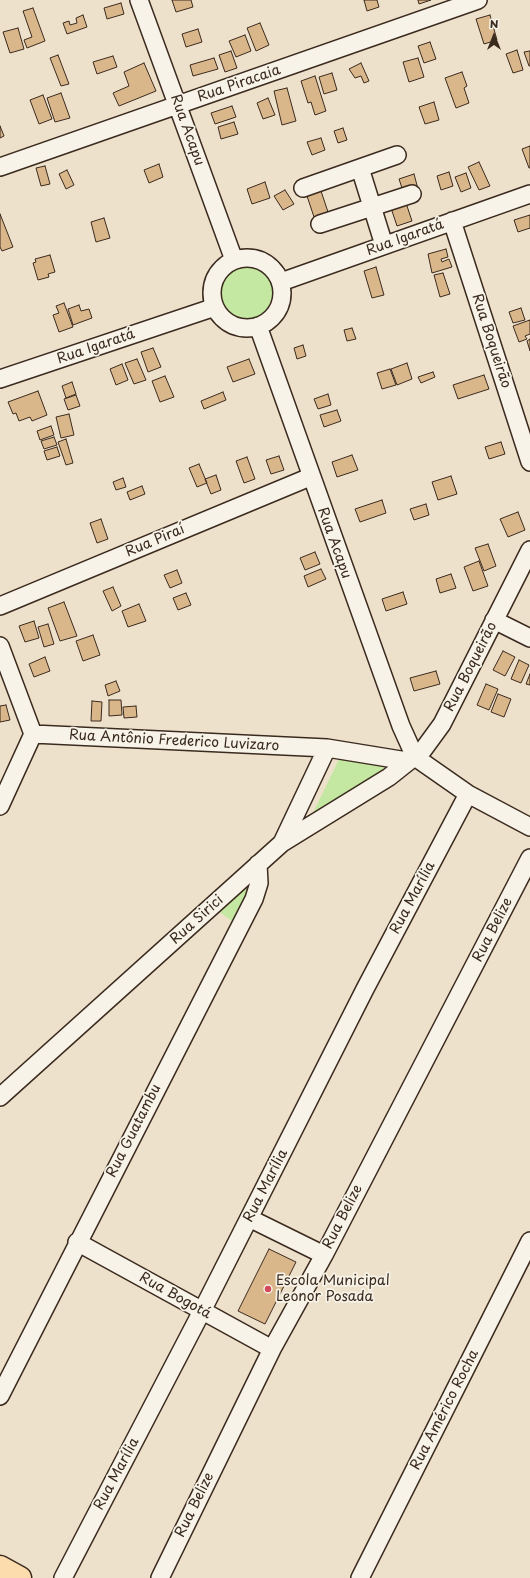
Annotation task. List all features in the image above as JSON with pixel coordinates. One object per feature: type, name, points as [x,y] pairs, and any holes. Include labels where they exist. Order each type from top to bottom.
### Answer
[{"type":"main road","points":[[0,1567],[20,1578]]},
{"type":"street","name":"Rua Acapu","points":[[139,0],[234,260]]},
{"type":"street","name":"Rua Piracaia","points":[[0,167],[478,0]]},
{"type":"street","points":[[303,188],[397,155]]},
{"type":"street","points":[[360,168],[384,245]]},
{"type":"street","points":[[320,224],[412,194]]},
{"type":"street","name":"Rua Igaratá","points":[[281,282],[530,194]]},
{"type":"street","name":"Rua Boqueirão","points":[[452,221],[530,462]]},
{"type":"street","points":[[245,258],[257,259],[267,264],[275,272],[281,282],[282,293],[278,308],[268,321],[258,326],[248,328],[237,326],[220,315],[212,296],[215,280],[224,266],[234,260],[245,258]]},
{"type":"street","name":"Rua Igaratá","points":[[0,379],[215,306]]},
{"type":"street","name":"Rua Acapu","points":[[258,326],[310,477],[411,759]]},
{"type":"street","name":"Rua Piraí","points":[[0,606],[310,477]]},
{"type":"street","name":"Rua Boqueirão","points":[[411,759],[433,739],[442,724],[530,550]]},
{"type":"street","points":[[494,620],[530,638]]},
{"type":"street","points":[[0,646],[33,734],[0,806]]},
{"type":"street","name":"Rua Antônio Frederico Luvizaro","points":[[33,734],[327,748],[411,759]]},
{"type":"street","points":[[282,843],[327,748]]},
{"type":"street","points":[[411,759],[468,794],[530,827]]},
{"type":"street","name":"Rua Sirici","points":[[0,1097],[282,843],[389,777],[411,759]]},
{"type":"street","name":"Rua Marília","points":[[63,1578],[202,1311],[365,989],[468,794]]},
{"type":"street","name":"Rua Belize","points":[[160,1578],[272,1349],[324,1255],[530,858]]},
{"type":"street","name":"Rua Guatambu","points":[[0,1396],[77,1242],[254,899],[259,883],[258,864]]},
{"type":"street","points":[[249,1218],[324,1255]]},
{"type":"street","name":"Rua Américo Rocha","points":[[360,1578],[530,1241]]},
{"type":"street","name":"Rua Bogotá","points":[[77,1242],[272,1349]]},
{"type":"green space","points":[[241,263],[253,263],[263,267],[272,276],[276,286],[276,298],[268,313],[253,321],[241,321],[231,317],[222,308],[218,298],[218,286],[222,276],[231,267]]},
{"type":"green space","points":[[340,757],[391,769],[311,817]]},
{"type":"green space","points":[[254,880],[232,921],[218,911]]},
{"type":"building","points":[[172,0],[191,0],[193,7],[176,12]]},
{"type":"building","points":[[364,0],[377,0],[379,7],[367,11]]},
{"type":"building","points":[[418,0],[431,0],[419,4]]},
{"type":"building","points":[[121,3],[124,14],[107,19],[104,8]]},
{"type":"building","points":[[33,8],[45,41],[27,48],[24,40],[32,37],[23,11]]},
{"type":"building","points":[[83,15],[87,27],[67,34],[63,23],[69,21],[70,25],[77,23],[76,18]]},
{"type":"building","points":[[490,15],[497,40],[484,44],[476,19]]},
{"type":"building","points":[[260,23],[269,45],[256,51],[247,28]]},
{"type":"building","points":[[18,28],[24,49],[10,53],[3,32]]},
{"type":"building","points":[[198,29],[202,42],[186,47],[182,34]]},
{"type":"building","points":[[245,35],[251,51],[236,57],[229,41]]},
{"type":"building","points":[[430,42],[436,59],[424,63],[418,46]]},
{"type":"building","points":[[517,50],[523,70],[513,73],[506,54]]},
{"type":"building","points":[[231,51],[237,68],[225,72],[219,55]]},
{"type":"building","points":[[530,51],[530,66],[529,66],[524,52]]},
{"type":"building","points":[[58,55],[69,84],[61,86],[50,58]]},
{"type":"building","points":[[113,56],[117,67],[97,74],[93,62]]},
{"type":"building","points":[[214,58],[218,69],[193,76],[190,65]]},
{"type":"building","points":[[418,58],[424,77],[409,82],[403,62]]},
{"type":"building","points":[[144,63],[156,91],[119,106],[113,93],[129,86],[124,72]]},
{"type":"building","points":[[361,63],[369,81],[364,83],[361,76],[355,78],[349,69]]},
{"type":"building","points":[[462,72],[467,86],[464,88],[469,103],[456,108],[445,78]]},
{"type":"building","points":[[332,73],[337,90],[324,94],[319,77]]},
{"type":"building","points":[[315,76],[326,111],[315,115],[311,102],[308,103],[301,81]]},
{"type":"building","points":[[287,88],[296,121],[282,125],[274,91]]},
{"type":"building","points":[[61,93],[70,118],[55,122],[47,98]]},
{"type":"building","points":[[43,95],[52,119],[39,124],[30,100]]},
{"type":"building","points":[[268,98],[275,115],[263,119],[257,103]]},
{"type":"building","points":[[434,102],[439,120],[425,124],[419,107]]},
{"type":"building","points":[[232,106],[236,117],[215,124],[211,113]]},
{"type":"building","points":[[234,122],[238,134],[221,139],[218,127]]},
{"type":"building","points":[[0,126],[4,136],[0,138]]},
{"type":"building","points":[[343,128],[347,140],[338,143],[334,131]]},
{"type":"building","points":[[321,138],[325,150],[312,155],[307,142]]},
{"type":"building","points":[[530,146],[530,168],[529,168],[522,149]]},
{"type":"building","points":[[479,162],[490,186],[479,190],[468,167]]},
{"type":"building","points":[[159,164],[163,177],[149,183],[144,170]]},
{"type":"building","points":[[45,166],[50,184],[41,186],[36,168]]},
{"type":"building","points":[[67,170],[74,185],[66,189],[59,174]]},
{"type":"building","points":[[449,172],[453,186],[441,190],[437,176]]},
{"type":"building","points":[[466,173],[471,188],[461,192],[455,177]]},
{"type":"building","points":[[414,174],[418,189],[404,194],[399,179]]},
{"type":"building","points":[[265,182],[270,198],[252,204],[247,189]]},
{"type":"building","points":[[320,188],[328,212],[314,217],[306,193]]},
{"type":"building","points":[[285,190],[294,204],[283,210],[274,196]]},
{"type":"building","points":[[406,203],[412,221],[397,226],[391,208]]},
{"type":"building","points":[[0,214],[13,247],[2,251],[0,247]]},
{"type":"building","points":[[530,215],[530,228],[518,232],[514,220]]},
{"type":"building","points":[[104,218],[110,238],[96,242],[91,222]]},
{"type":"building","points":[[446,249],[448,257],[441,259],[442,262],[449,259],[452,267],[432,273],[428,254]]},
{"type":"building","points":[[50,255],[55,272],[48,274],[49,277],[38,280],[33,263],[36,262],[35,259]]},
{"type":"building","points":[[376,267],[384,295],[372,298],[364,271]]},
{"type":"building","points":[[443,273],[450,294],[440,297],[434,275]]},
{"type":"building","points":[[64,303],[73,327],[59,332],[53,315],[59,313],[56,306]]},
{"type":"building","points":[[79,305],[81,311],[89,309],[92,318],[73,325],[68,309]]},
{"type":"building","points":[[521,308],[525,320],[513,323],[509,312]]},
{"type":"building","points":[[530,320],[530,334],[525,336],[527,339],[519,342],[513,326]]},
{"type":"building","points":[[352,328],[356,339],[347,341],[344,330]]},
{"type":"building","points":[[530,339],[530,351],[527,341]]},
{"type":"building","points":[[303,345],[306,356],[297,359],[294,348]]},
{"type":"building","points":[[153,348],[161,367],[148,372],[141,352]]},
{"type":"building","points":[[137,359],[146,380],[134,384],[125,363]]},
{"type":"building","points":[[249,359],[255,374],[233,382],[227,367]]},
{"type":"building","points":[[407,363],[412,379],[397,385],[391,369]]},
{"type":"building","points":[[122,364],[128,380],[116,385],[110,369]]},
{"type":"building","points":[[390,369],[396,385],[382,389],[377,373]]},
{"type":"building","points":[[433,372],[435,377],[421,383],[418,377]]},
{"type":"building","points":[[484,375],[489,389],[458,399],[453,385]]},
{"type":"building","points":[[165,376],[174,397],[160,402],[152,381]]},
{"type":"building","points":[[72,382],[76,394],[66,398],[62,386]]},
{"type":"building","points":[[38,391],[47,415],[32,421],[30,417],[19,421],[16,413],[13,414],[8,402]]},
{"type":"building","points":[[223,392],[226,400],[204,409],[201,401]]},
{"type":"building","points":[[328,394],[331,405],[318,409],[314,399]]},
{"type":"building","points":[[76,395],[80,406],[68,410],[64,399]]},
{"type":"building","points":[[337,410],[341,421],[324,427],[320,415]]},
{"type":"building","points":[[69,414],[74,435],[61,438],[56,417]]},
{"type":"building","points":[[51,426],[54,435],[40,440],[37,431]]},
{"type":"building","points":[[54,437],[57,445],[44,449],[41,441]]},
{"type":"building","points":[[66,439],[73,463],[66,465],[58,442]]},
{"type":"building","points":[[501,442],[505,454],[489,459],[485,447]]},
{"type":"building","points":[[57,447],[60,456],[47,460],[44,451]]},
{"type":"building","points":[[352,455],[358,470],[337,477],[332,462]]},
{"type":"building","points":[[279,456],[284,470],[271,474],[266,460]]},
{"type":"building","points":[[247,457],[255,479],[244,483],[236,461]]},
{"type":"building","points":[[199,464],[207,483],[197,487],[189,468]]},
{"type":"building","points":[[216,475],[221,490],[211,494],[205,479]]},
{"type":"building","points":[[451,476],[457,494],[438,500],[432,482]]},
{"type":"building","points":[[123,478],[126,487],[116,490],[113,482]]},
{"type":"building","points":[[142,486],[145,494],[130,500],[127,492]]},
{"type":"building","points":[[382,500],[386,513],[360,522],[355,509]]},
{"type":"building","points":[[426,504],[429,515],[414,520],[410,509]]},
{"type":"building","points":[[518,512],[525,530],[508,537],[500,519]]},
{"type":"building","points":[[101,519],[108,539],[97,543],[90,523]]},
{"type":"building","points":[[488,544],[496,566],[484,571],[475,548]]},
{"type":"building","points":[[315,552],[320,564],[305,570],[300,558]]},
{"type":"building","points":[[479,561],[488,586],[473,591],[464,567]]},
{"type":"building","points":[[321,569],[326,579],[308,587],[304,576]]},
{"type":"building","points":[[177,570],[182,583],[170,588],[164,575]]},
{"type":"building","points":[[451,574],[456,588],[440,593],[436,579]]},
{"type":"building","points":[[113,587],[121,606],[112,611],[103,591]]},
{"type":"building","points":[[403,592],[407,604],[386,611],[382,599]]},
{"type":"building","points":[[186,593],[191,605],[178,610],[173,598]]},
{"type":"building","points":[[64,602],[77,636],[60,641],[48,608]]},
{"type":"building","points":[[139,604],[146,621],[128,627],[122,611]]},
{"type":"building","points":[[34,621],[39,638],[25,642],[19,626]]},
{"type":"building","points":[[48,624],[54,644],[44,647],[38,627]]},
{"type":"building","points":[[93,635],[100,655],[83,661],[76,641]]},
{"type":"building","points":[[503,651],[515,657],[505,676],[493,670]]},
{"type":"building","points":[[45,657],[50,671],[34,677],[29,664]]},
{"type":"building","points":[[519,660],[529,665],[521,683],[511,679]]},
{"type":"building","points":[[436,671],[440,684],[414,691],[410,678]]},
{"type":"building","points":[[530,674],[530,685],[526,684]]},
{"type":"building","points":[[116,681],[120,691],[108,696],[105,685]]},
{"type":"building","points":[[486,684],[498,689],[489,710],[477,705]]},
{"type":"building","points":[[498,694],[511,699],[504,717],[491,712]]},
{"type":"building","points":[[109,700],[121,700],[122,715],[109,716]]},
{"type":"building","points":[[92,701],[102,702],[101,721],[91,721]]},
{"type":"building","points":[[6,705],[10,720],[0,722],[0,706]]},
{"type":"building","points":[[136,706],[137,717],[124,718],[123,707]]},
{"type":"building","points":[[269,1249],[296,1262],[265,1324],[238,1311]]},
{"type":"place","name":"Escola Municipal Leonor Posada","points":[[268,1289]]}]
